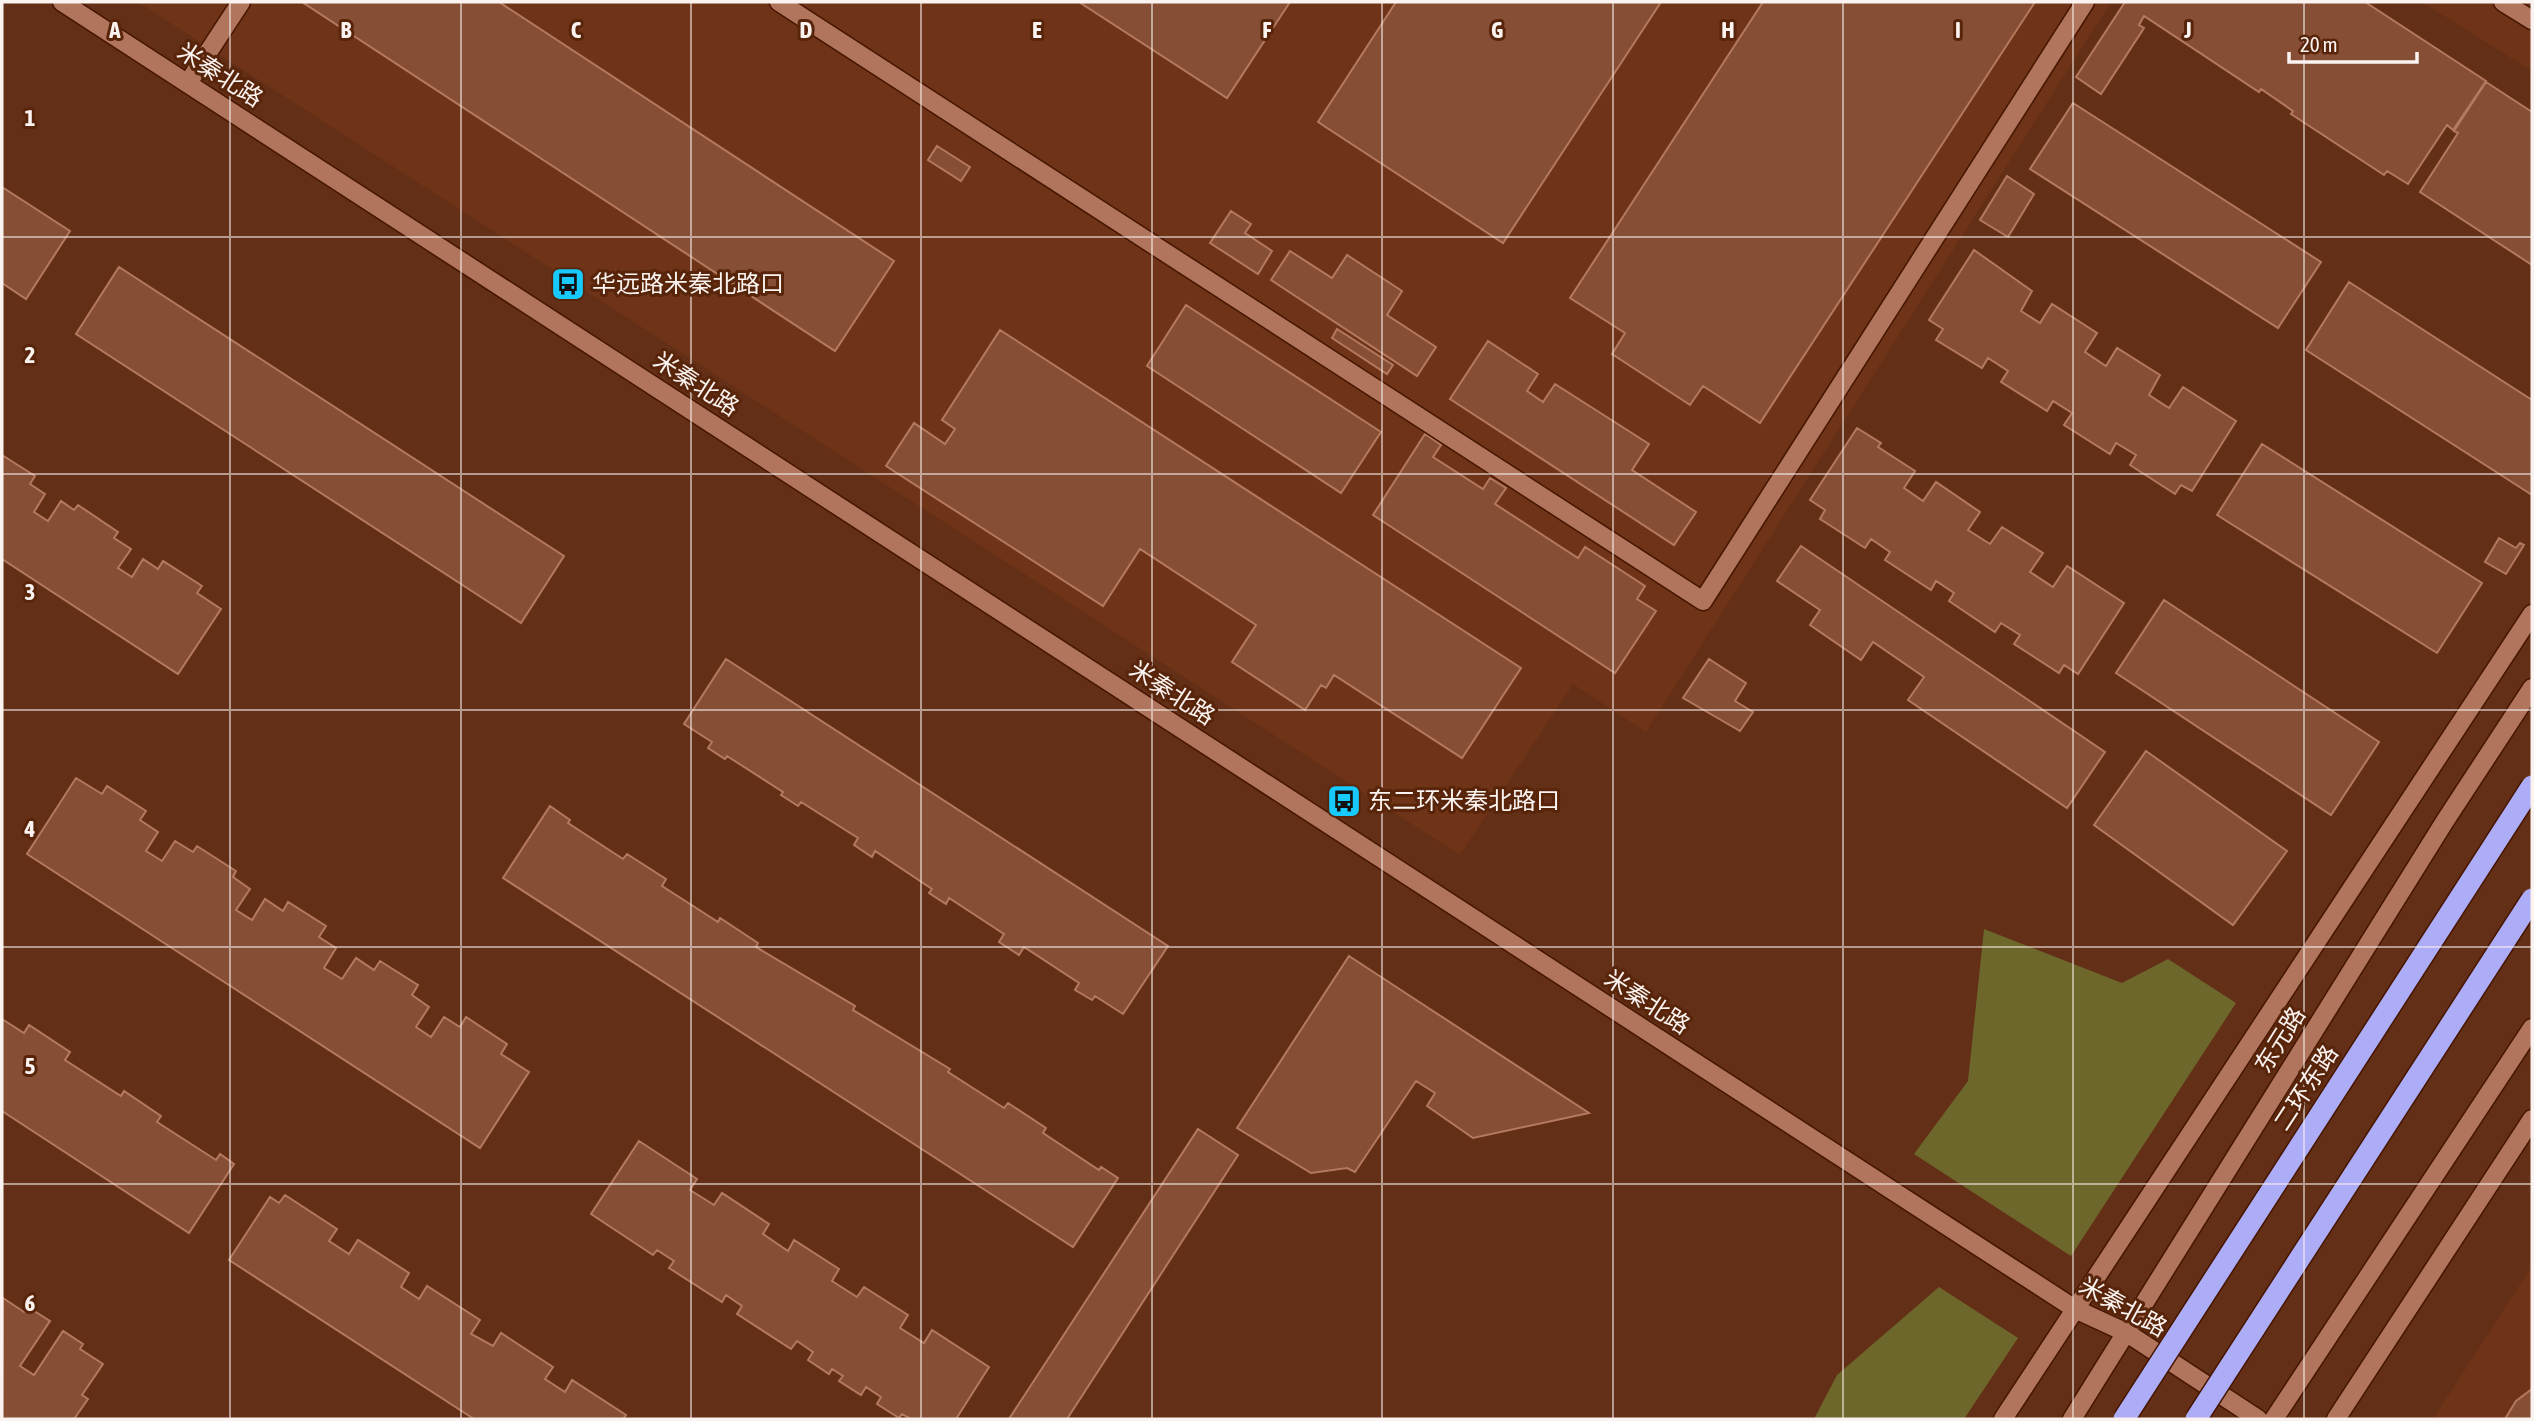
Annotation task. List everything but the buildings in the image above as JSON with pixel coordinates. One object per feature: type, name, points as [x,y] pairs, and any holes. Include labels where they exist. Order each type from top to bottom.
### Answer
[{"type":"highway","name":"二环东路","points":[[2124,1419],[2532,786]]},
{"type":"highway","points":[[2196,1419],[2532,899]]},
{"type":"street","name":"米秦北路","points":[[62,2],[2075,1309],[2127,1334],[2258,1419]]},
{"type":"street","points":[[188,83],[241,2]]},
{"type":"street","points":[[779,2],[1703,601],[2085,2]]},
{"type":"street","points":[[2503,2],[2532,20]]},
{"type":"street","points":[[2003,1419],[2532,614]]},
{"type":"street","name":"东元路","points":[[2072,1419],[2445,821],[2532,688]]},
{"type":"street","points":[[2274,1419],[2532,1028]]},
{"type":"street","points":[[2336,1419],[2532,1119]]},
{"type":"shaded area","points":[[138,2],[2111,2],[1646,732],[1573,684],[1460,855]]},
{"type":"shaded area","points":[[2422,2],[2532,2],[2532,71]]},
{"type":"shaded area","points":[[1984,929],[2122,983],[2168,959],[2236,1003],[2071,1256],[1914,1154],[1968,1081]]},
{"type":"shaded area","points":[[2532,1266],[2532,1419],[2433,1419]]},
{"type":"shaded area","points":[[1939,1287],[2018,1338],[1964,1419],[1814,1419],[1837,1375]]},
{"type":"place","name":"华远路米秦北路口","points":[[568,284]]},
{"type":"place","name":"东二环米秦北路口","points":[[1344,801]]}]
